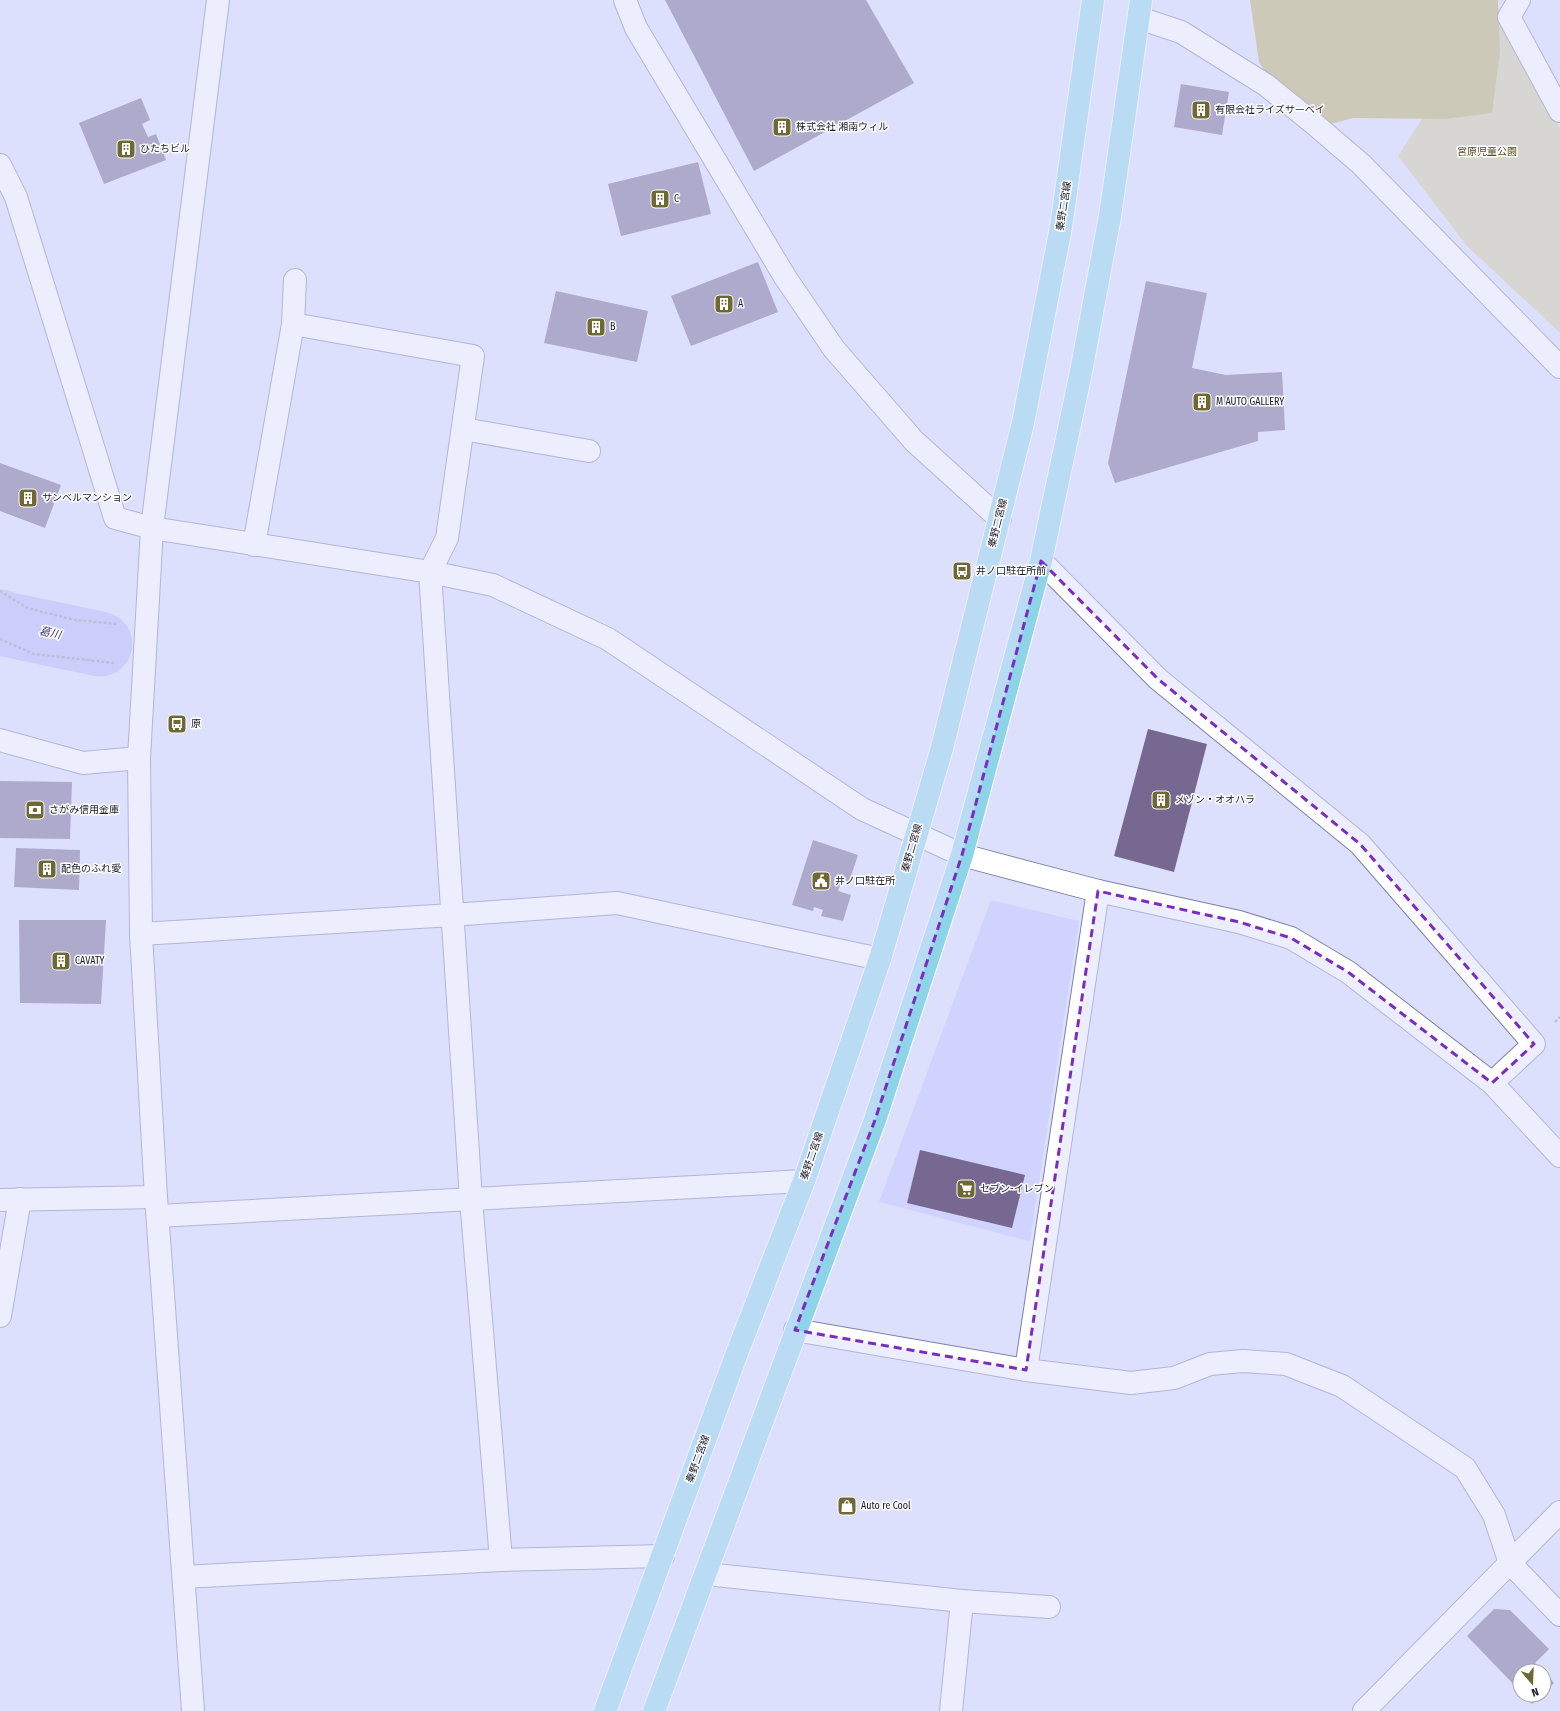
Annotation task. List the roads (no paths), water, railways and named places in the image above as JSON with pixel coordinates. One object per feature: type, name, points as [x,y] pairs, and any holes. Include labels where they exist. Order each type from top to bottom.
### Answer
[{"type":"main road","name":"秦野二宮線","points":[[605,1711],[740,1346],[804,1181],[880,959],[942,748],[1023,422],[1061,227],[1093,0]]},
{"type":"main road","points":[[654,1711],[706,1574],[795,1330],[875,1120],[962,855],[1041,561],[1081,372],[1110,216],[1140,9]]},
{"type":"street","points":[[193,1711],[157,1207],[141,934],[139,758],[152,528],[218,0]]},
{"type":"street","points":[[625,0],[636,28],[785,277],[834,348],[914,441],[1000,519]]},
{"type":"street","points":[[1519,0],[1509,17],[1560,111]]},
{"type":"street","points":[[1140,9],[1181,32],[1266,85],[1312,122],[1361,164],[1560,367]]},
{"type":"street","points":[[0,165],[16,197],[115,518],[152,528],[430,572],[494,585],[608,639],[862,809],[962,855],[1098,891],[1239,922],[1291,938],[1348,972],[1492,1083],[1560,1156]]},
{"type":"street","points":[[254,545],[293,324],[295,280]]},
{"type":"street","points":[[293,324],[473,356],[447,538],[430,572],[471,1199],[501,1560]]},
{"type":"street","points":[[463,429],[589,450]]},
{"type":"street","points":[[1041,561],[1158,679],[1360,844],[1534,1044],[1492,1083]]},
{"type":"street","points":[[0,740],[83,763],[139,758]]},
{"type":"street","points":[[1026,1370],[1098,891]]},
{"type":"street","points":[[141,934],[452,915],[617,903],[880,959]]},
{"type":"street","points":[[0,1316],[10,1200],[157,1207],[471,1199],[804,1181]]},
{"type":"street","points":[[795,1330],[1026,1370],[1131,1383],[1174,1378],[1210,1364],[1243,1361],[1286,1364],[1342,1386],[1465,1468],[1494,1515],[1510,1563],[1560,1615]]},
{"type":"street","points":[[1364,1711],[1560,1512]]},
{"type":"street","points":[[184,1577],[501,1560],[663,1556]]},
{"type":"street","points":[[706,1574],[962,1601],[1049,1607]]},
{"type":"street","points":[[951,1711],[962,1601]]},
{"type":"waterway","name":"葛川","points":[[0,622],[100,644]]},
{"type":"place","name":"有限会社ライズサーベイ","points":[[1201,110]]},
{"type":"place","name":"株式会社 湘南ウィル","points":[[782,127]]},
{"type":"place","name":"ひたちビル","points":[[126,149]]},
{"type":"place","name":"C","points":[[660,199]]},
{"type":"place","name":"A","points":[[724,304]]},
{"type":"place","name":"B","points":[[596,327]]},
{"type":"place","name":"M AUTO GALLERY","points":[[1202,402]]},
{"type":"place","name":"サンベルマンション","points":[[28,498]]},
{"type":"place","name":"井ノ口駐在所前","points":[[962,571]]},
{"type":"place","name":"原","points":[[177,724]]},
{"type":"place","name":"メゾン・オオハラ","points":[[1161,800]]},
{"type":"place","name":"さがみ信用金庫","points":[[35,810]]},
{"type":"place","name":"配色のふれ愛","points":[[47,869]]},
{"type":"place","name":"井ノ口駐在所","points":[[821,881]]},
{"type":"place","name":"CAVATY","points":[[61,961]]},
{"type":"place","name":"セブン-イレブン","points":[[966,1189]]},
{"type":"place","name":"Auto re Cool","points":[[847,1506]]},
{"type":"park label","name":"宮原児童公園","points":[[1487,152]]}]
